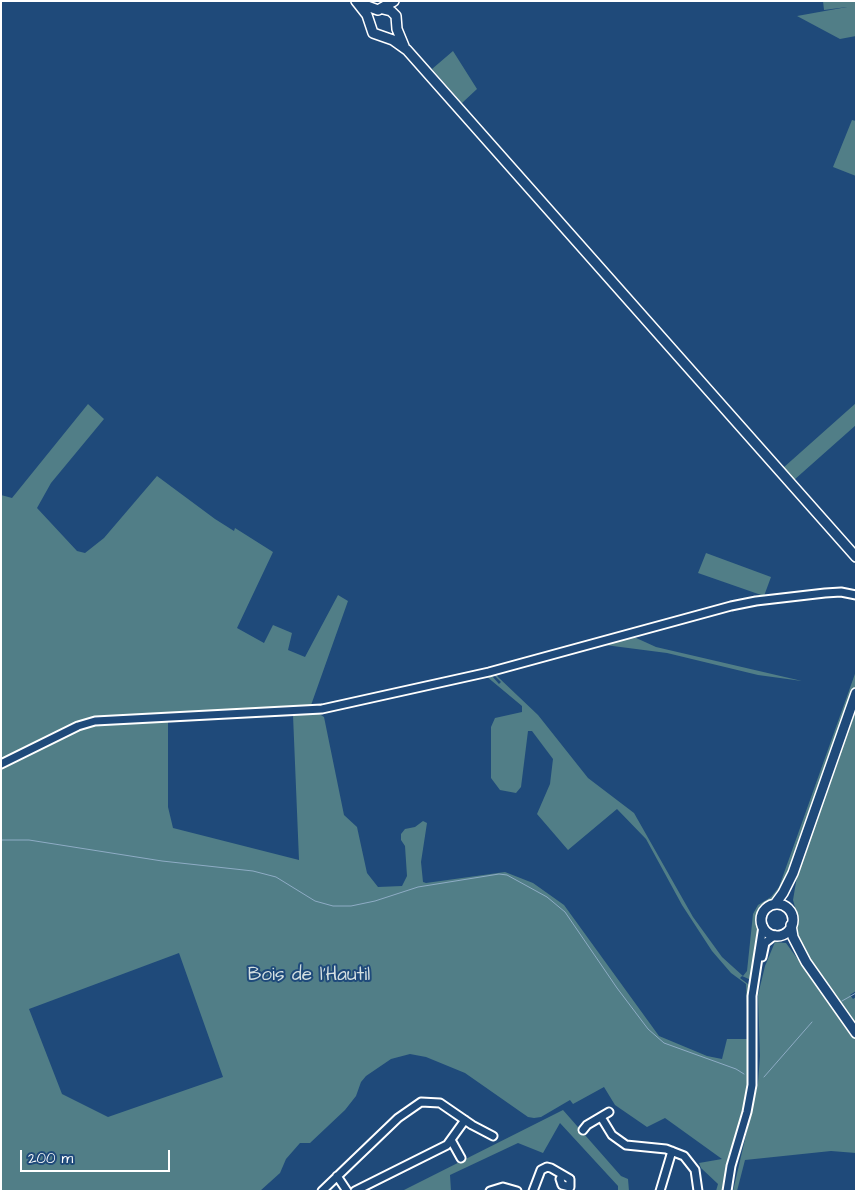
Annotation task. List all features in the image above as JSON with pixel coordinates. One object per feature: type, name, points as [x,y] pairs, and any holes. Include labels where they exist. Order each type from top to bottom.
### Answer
[{"type":"main road","points":[[357,1],[395,15]]},
{"type":"main road","points":[[357,1],[370,21],[373,33],[386,37],[407,50]]},
{"type":"main road","points":[[370,21],[372,15],[394,1]]},
{"type":"main road","points":[[386,37],[392,35],[397,29],[398,22],[395,15],[399,1]]},
{"type":"main road","points":[[397,29],[407,50],[856,556]]},
{"type":"main road","points":[[791,926],[785,933],[777,935],[769,933],[762,926],[762,913],[768,907],[775,904],[793,873],[856,693]]},
{"type":"main road","points":[[793,873],[788,897],[788,909],[792,915],[793,937],[806,962],[856,1033]]},
{"type":"main road","points":[[775,904],[788,909]]},
{"type":"main road","points":[[777,935],[806,962]]},
{"type":"street","points":[[1,764],[78,726],[94,721],[322,709],[489,672],[756,601],[832,592],[856,595]]},
{"type":"street","points":[[728,1191],[731,1163],[752,1085],[752,996],[762,926]]},
{"type":"street","points":[[728,1191],[755,1081],[756,985],[764,945],[768,939],[777,935]]},
{"type":"street","points":[[322,1191],[398,1118],[416,1104],[429,1100],[440,1103],[494,1136]]},
{"type":"street","points":[[584,1130],[587,1125],[609,1112]]},
{"type":"street","points":[[601,1117],[612,1135],[626,1145],[672,1151],[684,1156],[694,1167],[698,1191]]},
{"type":"street","points":[[355,1191],[442,1147],[451,1140],[465,1120]]},
{"type":"street","points":[[451,1140],[461,1158]]},
{"type":"street","points":[[660,1191],[672,1151]]},
{"type":"street","points":[[533,1191],[543,1168],[548,1167],[562,1175]]},
{"type":"street","points":[[337,1176],[347,1191]]},
{"type":"street","points":[[490,1191],[504,1188],[517,1191]]},
{"type":"green space","points":[[823,1],[856,1],[856,36],[840,39],[797,16],[847,7],[824,10]]},
{"type":"green space","points":[[453,51],[477,89],[462,103],[432,69]]},
{"type":"green space","points":[[852,120],[856,121],[856,176],[833,167]]},
{"type":"green space","points":[[856,403],[856,425],[794,480],[783,468]]},
{"type":"green space","name":"Bois de l'Hautil","points":[[88,404],[104,419],[51,483],[37,508],[77,551],[85,553],[104,538],[157,476],[215,519],[234,531],[235,528],[273,552],[237,628],[264,643],[273,625],[292,633],[288,650],[305,657],[338,595],[348,601],[310,708],[324,717],[344,815],[357,827],[367,873],[378,887],[402,886],[407,876],[405,846],[401,840],[401,834],[405,829],[415,827],[423,821],[427,823],[421,862],[423,882],[505,872],[533,883],[564,905],[659,1036],[707,1056],[722,1059],[727,1039],[748,1039],[746,984],[731,973],[712,951],[682,905],[646,839],[617,809],[568,850],[537,814],[550,784],[553,759],[532,731],[528,731],[521,787],[516,793],[500,790],[491,778],[491,727],[495,718],[522,712],[522,706],[486,676],[439,688],[323,712],[485,675],[492,676],[499,684],[501,682],[494,675],[496,672],[731,608],[774,602],[731,609],[634,637],[656,647],[802,681],[758,675],[667,653],[605,645],[496,674],[538,715],[588,778],[634,813],[693,917],[722,957],[743,976],[747,971],[753,914],[758,905],[771,897],[779,887],[856,671],[856,685],[784,885],[778,897],[764,905],[758,915],[759,933],[756,942],[757,962],[754,977],[751,980],[742,976],[740,978],[752,987],[751,1076],[746,1107],[729,1164],[725,1191],[716,1191],[718,1184],[701,1168],[699,1163],[722,1159],[665,1118],[647,1127],[615,1105],[604,1087],[573,1104],[570,1100],[541,1117],[528,1117],[465,1073],[426,1057],[410,1054],[391,1059],[366,1076],[361,1082],[356,1096],[345,1110],[310,1143],[300,1143],[286,1159],[280,1173],[260,1191],[1,1191],[1,495],[12,498]],"holes":[[[293,715],[299,860],[173,828],[168,807],[168,720]],[[179,953],[223,1077],[108,1117],[62,1094],[29,1009]]]},
{"type":"green space","points":[[706,553],[771,577],[764,596],[698,573]]},
{"type":"green space","points":[[840,594],[856,596],[856,599],[845,596],[805,599]]},
{"type":"green space","points":[[856,707],[856,991],[850,995],[853,999],[856,997],[856,1028],[802,951],[796,936],[798,918],[793,900],[797,876]]},
{"type":"green space","points":[[775,942],[786,943],[856,1039],[856,1153],[831,1151],[745,1160],[737,1191],[733,1191],[758,1083],[760,1056],[758,995],[765,966]]},
{"type":"green space","points":[[563,1110],[621,1176],[628,1179],[629,1191],[618,1191],[618,1186],[560,1123],[543,1153],[518,1143],[450,1175],[451,1191],[402,1191]]},
{"type":"waterway","points":[[1,840],[29,840],[162,861],[253,871],[276,877],[315,901],[333,906],[351,906],[375,901],[418,887],[499,874],[507,875],[547,897],[565,912],[617,988],[648,1029],[664,1043],[736,1069],[744,1074]]},
{"type":"waterway","points":[[842,1001],[856,993]]},
{"type":"waterway","points":[[764,1077],[812,1022]]}]
